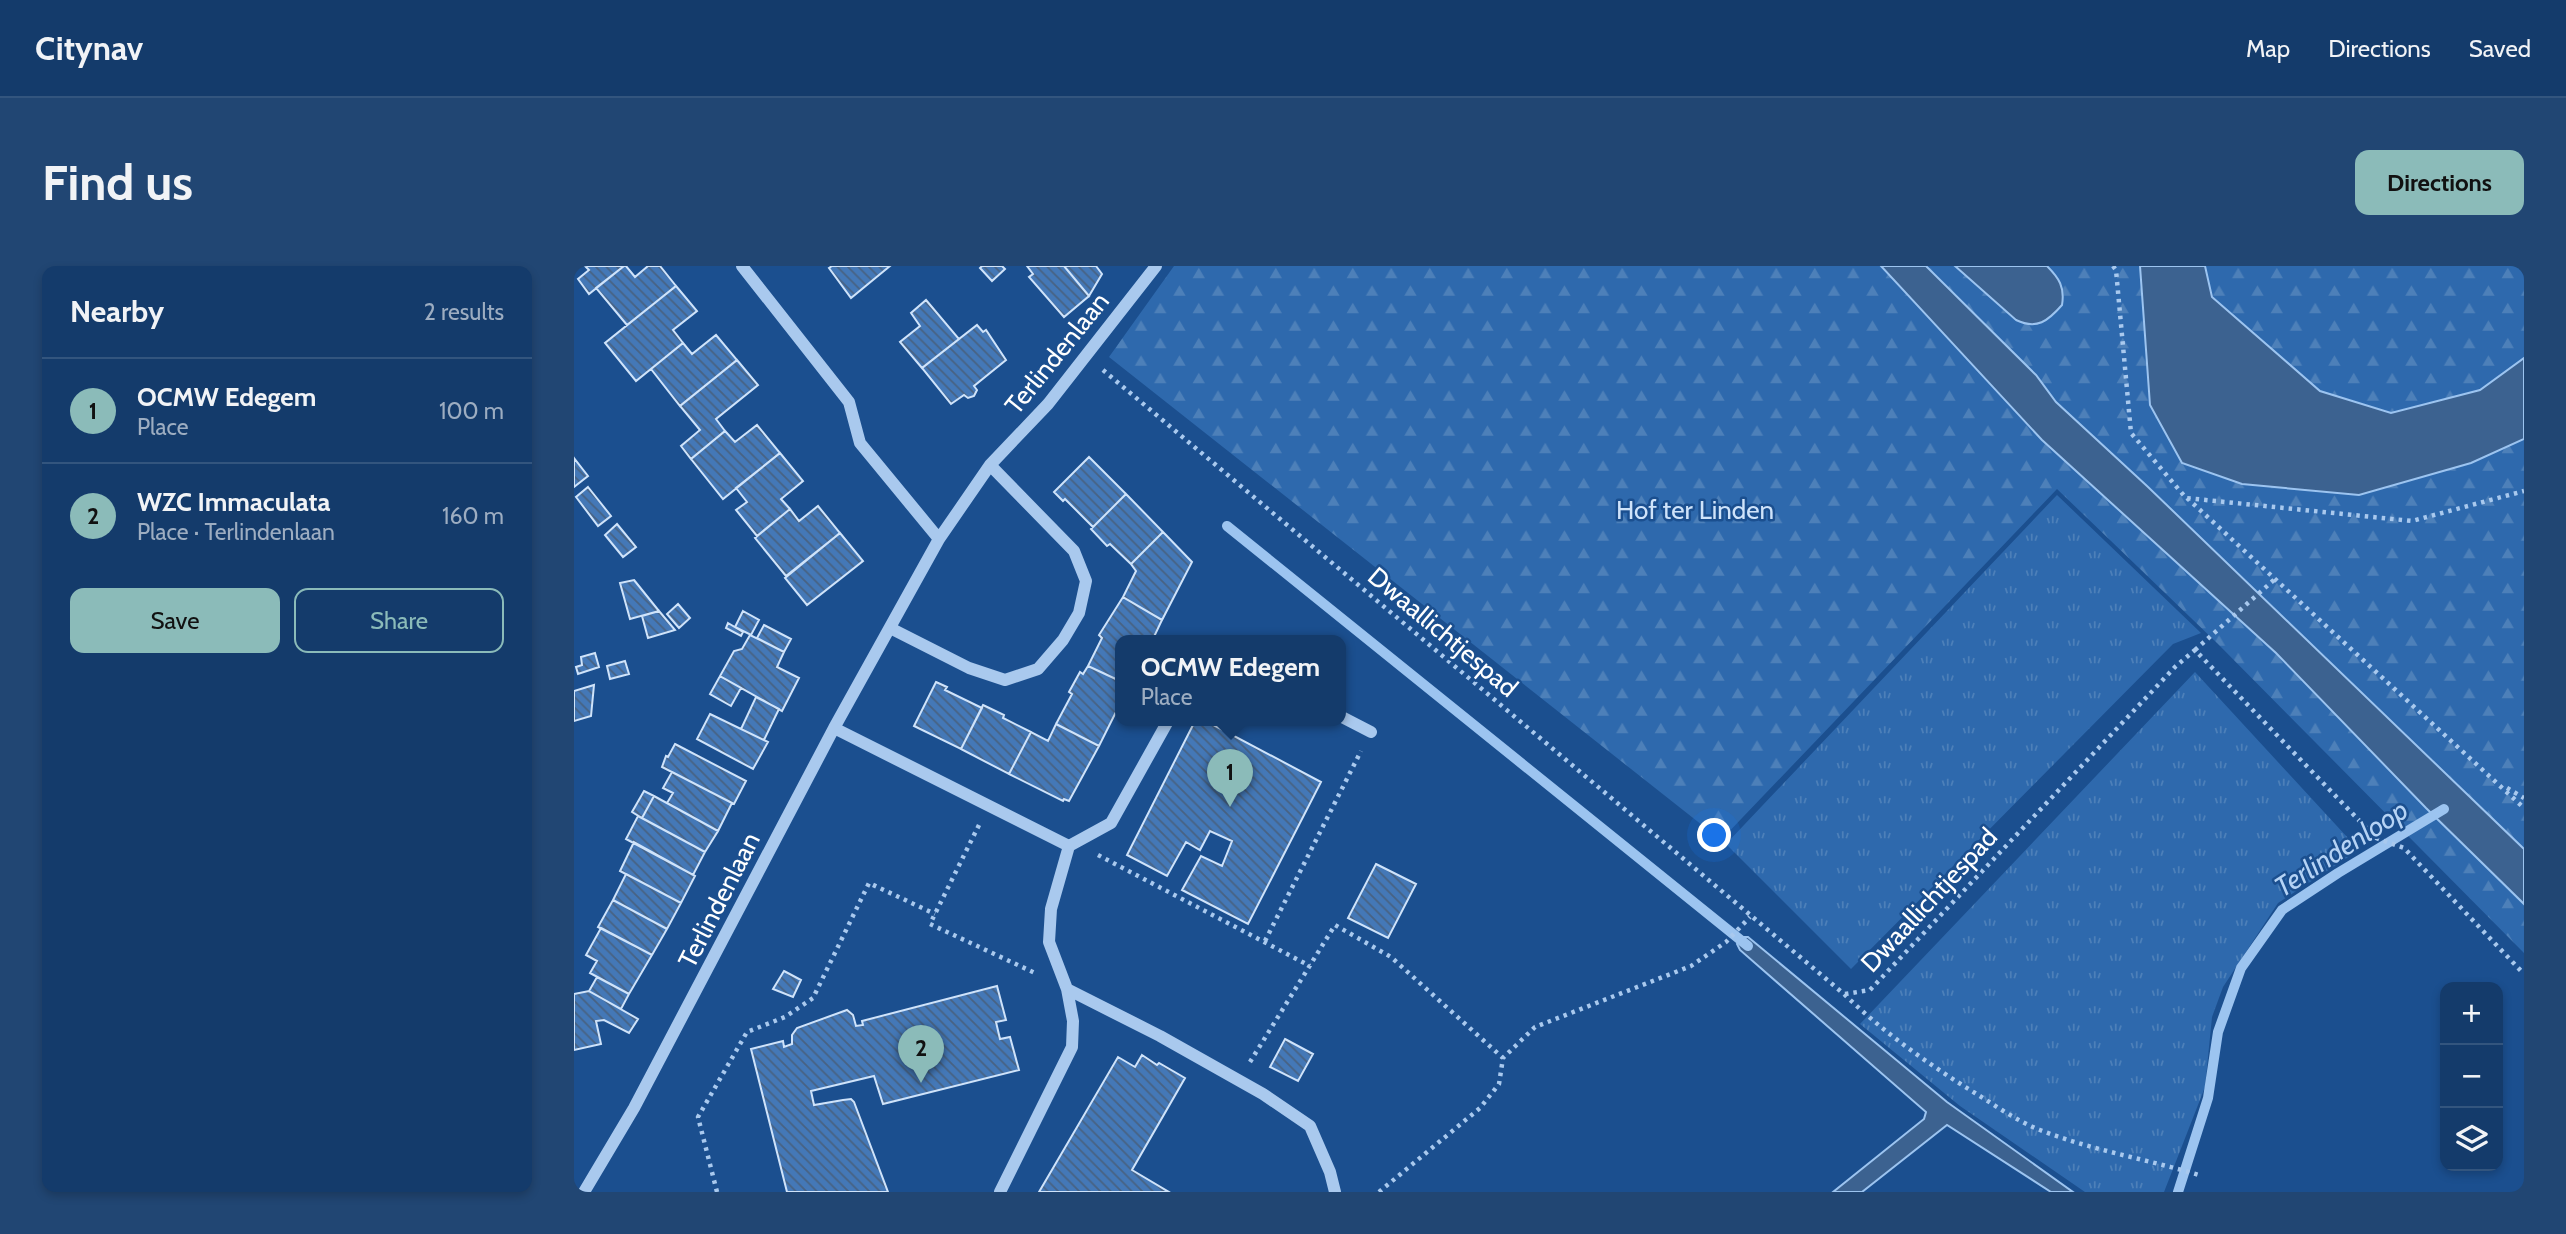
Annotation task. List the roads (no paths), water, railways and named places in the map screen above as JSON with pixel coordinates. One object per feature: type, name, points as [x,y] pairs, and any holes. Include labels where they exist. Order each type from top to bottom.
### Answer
[{"type":"street","points":[[742,266],[849,402],[860,443],[939,539]]},
{"type":"street","name":"Terlindenlaan","points":[[584,1192],[635,1108],[834,728],[939,539],[990,465],[1048,404],[1156,266]]},
{"type":"street","points":[[890,628],[969,668],[1005,680],[1038,669],[1063,640],[1079,613],[1086,581],[1074,551],[990,465]]},
{"type":"street","points":[[1346,719],[1371,732]]},
{"type":"street","points":[[1000,1192],[1072,1046],[1073,1021],[1067,989],[1049,942],[1051,909],[1072,845],[1111,823],[1165,726]]},
{"type":"street","points":[[834,728],[1072,845]]},
{"type":"street","points":[[1067,989],[1160,1036],[1238,1080],[1310,1126],[1330,1172],[1335,1192]]},
{"type":"waterway","points":[[1227,526],[1748,946]]},
{"type":"waterway","name":"Terlindenloop","points":[[2178,1192],[2208,1098],[2218,1032],[2241,968],[2282,910],[2444,809]]},
{"type":"place","name":"OCMW Edegem","points":[[1230,807]]},
{"type":"place","name":"WZC Immaculata","points":[[921,1083]]},
{"type":"park label","name":"Hof ter Linden","points":[[1695,510]]}]
